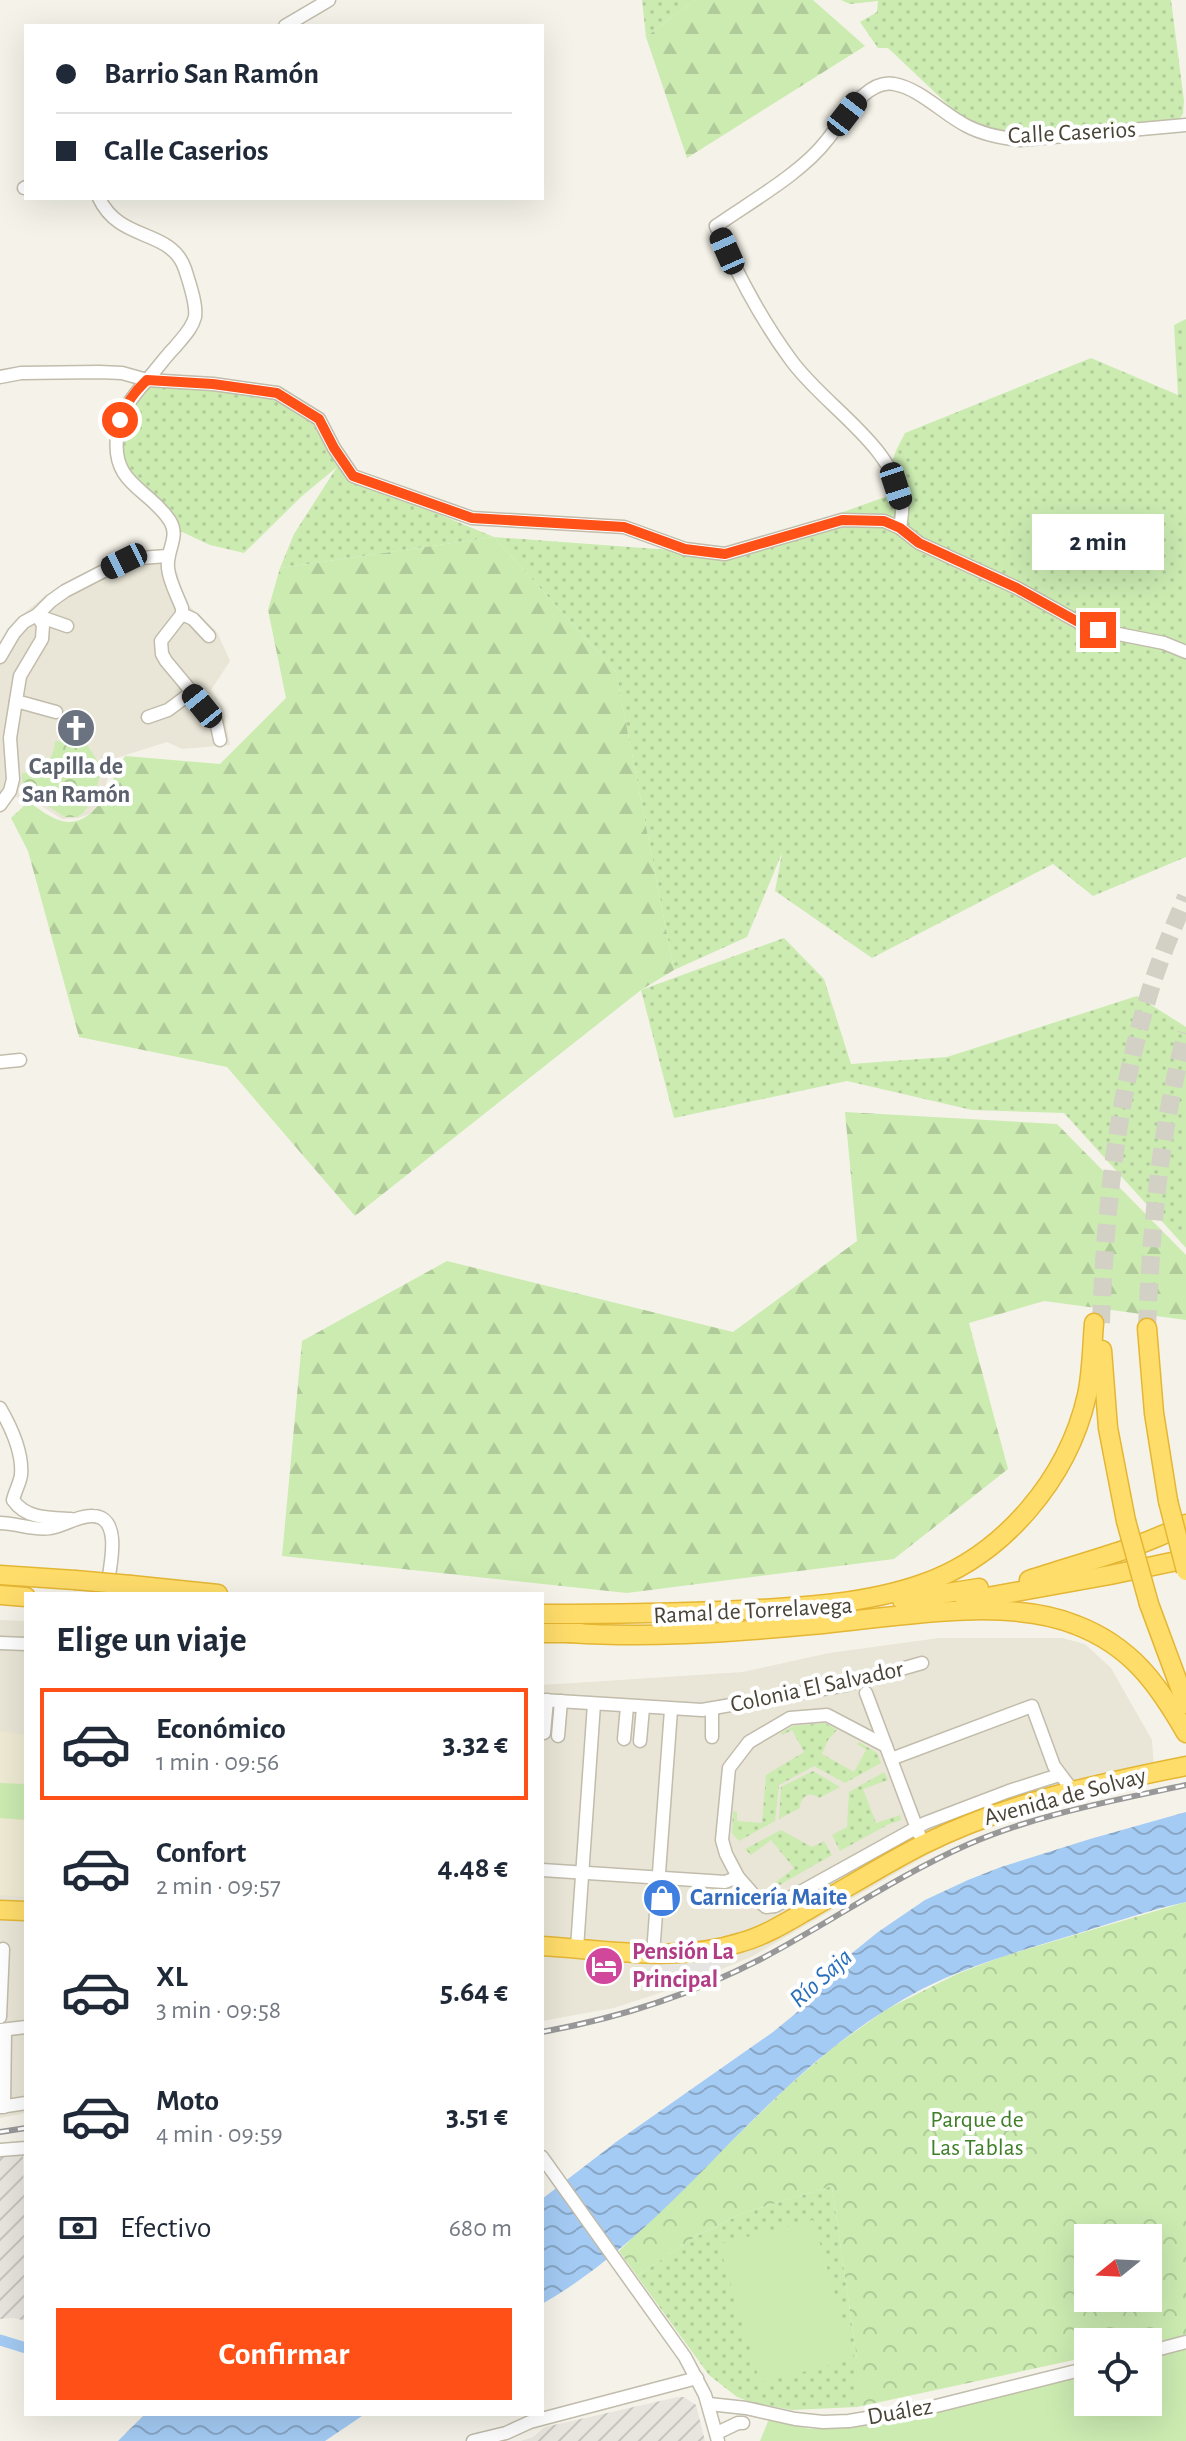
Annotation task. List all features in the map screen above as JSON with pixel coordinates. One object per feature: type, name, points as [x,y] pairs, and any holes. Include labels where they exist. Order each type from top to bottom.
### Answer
[{"type":"highway","points":[[544,1615],[670,1613],[818,1604],[890,1594],[946,1574],[1005,1534],[1048,1483],[1073,1437],[1086,1398],[1098,1323],[1106,1412],[1126,1521],[1149,1604],[1186,1704]]},
{"type":"highway","points":[[1147,1328],[1154,1413],[1168,1501],[1186,1571]]},
{"type":"highway","points":[[1029,1580],[1186,1554],[1168,1501]]},
{"type":"highway","points":[[1029,1580],[1121,1553],[1186,1524]]},
{"type":"highway","name":"Ramal de Torrelavega","points":[[544,1633],[803,1621],[936,1606],[1084,1580],[1186,1554]]},
{"type":"highway","points":[[0,1575],[199,1592]]},
{"type":"highway","name":"Ramal de Torrelavega","points":[[544,1615],[703,1617],[792,1611],[891,1602],[1029,1580]]},
{"type":"highway","points":[[0,1595],[24,1597]]},
{"type":"highway","points":[[570,1633],[625,1635],[798,1627],[980,1610],[1043,1615],[1089,1630],[1128,1655],[1159,1687],[1186,1733]]},
{"type":"highway","name":"Avenida de Solvay","points":[[544,1946],[653,1954],[710,1950],[743,1942],[788,1922],[920,1836],[1073,1791],[1186,1766]]},
{"type":"highway","points":[[0,1910],[24,1911]]},
{"type":"street","points":[[288,24],[329,0]]},
{"type":"street","name":"Calle Caserios","points":[[900,528],[902,504],[888,466],[874,446],[806,381],[790,359],[759,314],[716,226],[808,161],[826,143],[857,101],[884,83],[907,89],[967,126],[998,137],[1020,140],[1186,125]]},
{"type":"street","points":[[100,200],[113,219],[137,233],[164,243],[176,253],[184,267],[196,313],[191,327],[126,405],[117,439],[117,461],[128,481],[168,518],[175,536],[167,556],[168,571],[182,614],[165,635],[161,647],[166,661],[216,721],[220,740]]},
{"type":"street","points":[[0,377],[21,373],[122,373],[147,380],[213,384],[277,393],[319,419],[353,476],[472,518],[624,527],[685,549],[725,554],[842,520],[884,521],[900,528],[919,543],[1017,588],[1080,623],[1098,630],[1164,643],[1186,652]]},
{"type":"street","points":[[39,617],[51,601],[65,591],[127,559],[167,556]]},
{"type":"street","points":[[182,614],[193,619],[209,636]]},
{"type":"street","points":[[0,805],[10,791],[13,779],[9,750],[16,701],[23,668],[42,639],[43,625],[39,617]]},
{"type":"street","points":[[0,657],[24,622],[39,617],[67,626]]},
{"type":"street","points":[[148,717],[168,710],[191,693]]},
{"type":"street","points":[[16,701],[56,712]]},
{"type":"street","points":[[0,1062],[20,1060]]},
{"type":"street","points":[[0,1408],[12,1432],[20,1467],[21,1475],[13,1500],[15,1504],[33,1515],[77,1520]]},
{"type":"street","points":[[0,1523],[48,1529],[95,1516],[106,1523],[114,1542],[106,1592]]},
{"type":"street","points":[[0,1643],[24,1644]]},
{"type":"street","name":"Colonia El Salvador","points":[[544,1733],[544,1700],[671,1710],[712,1709],[846,1685],[922,1663]]},
{"type":"street","points":[[866,1693],[920,1836]]},
{"type":"street","points":[[558,1736],[561,1701]]},
{"type":"street","points":[[577,1948],[594,1704]]},
{"type":"street","points":[[1059,1775],[982,1801],[920,1836],[772,1907],[763,1905],[738,1877],[722,1840],[729,1768],[749,1742],[790,1718],[827,1715],[889,1752],[1032,1706],[1054,1766],[1073,1791]]},
{"type":"street","points":[[624,1739],[627,1707]]},
{"type":"street","points":[[640,1741],[643,1708]]},
{"type":"street","name":"Colonia El Salvador","points":[[712,1709],[712,1737]]},
{"type":"street","points":[[653,1954],[671,1710]]},
{"type":"street","points":[[544,1870],[725,1882],[738,1877]]},
{"type":"street","points":[[3,1949],[2,2107],[24,2103]]},
{"type":"street","points":[[2,2026],[24,2027]]},
{"type":"street","points":[[0,2150],[24,2148]]},
{"type":"street","points":[[544,2160],[685,2357],[709,2404],[718,2437],[738,2423],[743,2423]]},
{"type":"street","points":[[1162,2348],[1186,2342]]},
{"type":"street","name":"Duález","points":[[709,2404],[746,2408],[795,2419],[849,2421],[932,2407],[1074,2372]]},
{"type":"street","points":[[473,2441],[506,2433],[530,2422],[697,2378]]},
{"type":"shaded area","points":[[157,550],[172,557],[187,604],[217,632],[230,661],[211,690],[223,707],[230,745],[182,749],[167,742],[113,759],[102,799],[90,814],[78,818],[62,819],[40,805],[16,797],[0,810],[0,646],[6,635],[22,615],[46,595],[123,554]]},
{"type":"shaded area","points":[[0,1620],[24,1621],[24,2113],[0,2118]]},
{"type":"shaded area","points":[[939,1638],[1062,1638],[1085,1644],[1111,1668],[1152,1740],[1155,1782],[1051,1807],[974,1832],[929,1854],[751,1957],[681,1986],[614,2008],[544,2021],[544,1685],[743,1672],[829,1653]]},
{"type":"shaded area","points":[[0,1731],[24,1735],[24,1897],[0,1895]]},
{"type":"shaded area","points":[[730,1956],[732,1962],[726,1965],[657,1988],[650,1979],[651,1972],[645,1968],[649,1964],[698,1962]]},
{"type":"shaded area","points":[[23,2153],[24,2320],[0,2319],[0,2154]]},
{"type":"shaded area","points":[[684,2397],[696,2405],[705,2441],[521,2441],[533,2437],[545,2427]]},
{"type":"green space","points":[[642,0],[695,0],[646,37]]},
{"type":"green space","points":[[695,0],[813,0],[865,46],[687,158],[646,37]]},
{"type":"green space","points":[[841,0],[1171,0],[1183,114],[1178,121],[1018,137],[987,131],[963,119],[888,48],[878,48],[860,22],[877,12],[878,1],[850,4]]},
{"type":"green space","points":[[1186,319],[1186,857],[1093,896],[1053,864],[872,958],[775,891],[782,853],[747,937],[674,970],[616,672],[494,537],[725,554],[902,491],[893,462],[905,433],[1091,358],[1178,395],[1174,325]]},
{"type":"green space","points":[[156,383],[236,389],[282,400],[309,418],[339,465],[378,489],[494,537],[280,568],[294,534],[337,467],[302,496],[244,553],[210,545],[180,531],[178,524],[130,475],[121,449],[130,407],[145,387]]},
{"type":"green space","points":[[494,537],[616,672],[674,970],[641,990],[355,1216],[227,1067],[79,1037],[28,851],[11,818],[28,802],[56,819],[70,822],[81,819],[100,803],[125,756],[220,764],[286,698],[268,610],[280,568]]},
{"type":"green space","points":[[55,741],[86,743],[102,768],[94,798],[77,817],[65,817],[40,801],[23,798],[22,773],[35,771],[46,764]]},
{"type":"green space","points":[[784,938],[824,979],[851,1064],[947,1057],[1137,996],[1186,1027],[1186,1248],[1064,1113],[972,1110],[847,1081],[674,1118],[641,990]]},
{"type":"green space","points":[[845,1112],[1057,1124],[1186,1255],[1186,1320],[1044,1301],[969,1323],[1008,1469],[894,1559],[627,1593],[282,1556],[302,1341],[447,1261],[733,1332],[857,1241]]},
{"type":"green space","points":[[825,1723],[837,1730],[822,1754],[854,1772],[866,1750],[857,1744],[859,1742],[877,1753],[881,1763],[845,1783],[814,1766],[779,1785],[775,1821],[739,1841],[732,1833],[733,1811],[737,1812],[737,1821],[762,1823],[766,1775],[804,1752],[792,1730],[781,1733],[793,1726]]},
{"type":"green space","points":[[813,1771],[840,1787],[819,1798],[806,1796],[800,1808],[779,1819],[781,1787]]},
{"type":"green space","points":[[884,1772],[888,1780],[863,1789],[876,1823],[900,1815],[901,1820],[840,1851],[832,1835],[847,1827],[849,1792]]},
{"type":"green space","points":[[0,1783],[24,1784],[24,1820],[0,1818]]},
{"type":"green space","points":[[781,1830],[812,1847],[824,1841],[832,1855],[776,1887],[774,1884],[794,1868],[771,1840],[751,1855],[745,1849]]},
{"type":"green space","name":"Parque de Las Tablas","points":[[1186,1902],[1186,2336],[1162,2341],[1162,2328],[1074,2328],[1074,2360],[857,2407],[857,2360],[832,2186],[743,2213],[695,2237],[637,2276],[619,2251],[787,2087],[835,2046],[887,2009],[957,1974],[1004,1956]]},
{"type":"green space","points":[[832,2186],[857,2360],[857,2407],[792,2410],[737,2397],[709,2375],[637,2276],[695,2237],[743,2213]]},
{"type":"green space","points":[[813,2220],[854,2359],[763,2382],[759,2379],[719,2244]]},
{"type":"green space","points":[[1186,2346],[1186,2441],[760,2441],[769,2419],[810,2429],[835,2427],[1074,2374],[1074,2416],[1162,2416],[1162,2352]]},
{"type":"water","points":[[1186,1812],[1186,1902],[979,1965],[941,1980],[890,2007],[804,2072],[614,2254],[544,2303],[544,2197],[616,2142],[773,2032],[801,2009],[841,1962],[925,1900],[1001,1867]]},
{"type":"water","points":[[143,2416],[362,2416],[325,2441],[118,2441]]},
{"type":"waterway","points":[[0,2340],[24,2347]]},
{"type":"tunnel","points":[[1101,1323],[1109,1201],[1127,1080],[1151,988],[1186,897]]},
{"type":"tunnel","points":[[1147,1328],[1158,1179],[1186,1033]]},
{"type":"railway","points":[[544,2032],[627,2012],[708,1984],[787,1945],[916,1870],[995,1834],[1076,1809],[1186,1785]]},
{"type":"railway","points":[[0,2132],[24,2128]]},
{"type":"place","name":"Capilla de San Ramón","points":[[76,728]]},
{"type":"place","name":"Carnicería Maite","points":[[662,1898]]},
{"type":"place","name":"Pensión La Principal","points":[[604,1966]]},
{"type":"route","points":[[120,420],[136,390],[147,380],[213,384],[277,393],[319,419],[353,476],[472,518],[624,527],[685,549],[725,554],[842,520],[884,521],[900,528],[919,543],[1098,630]]},
{"type":"water label","name":"Río Saja","points":[[821,1978]]}]
